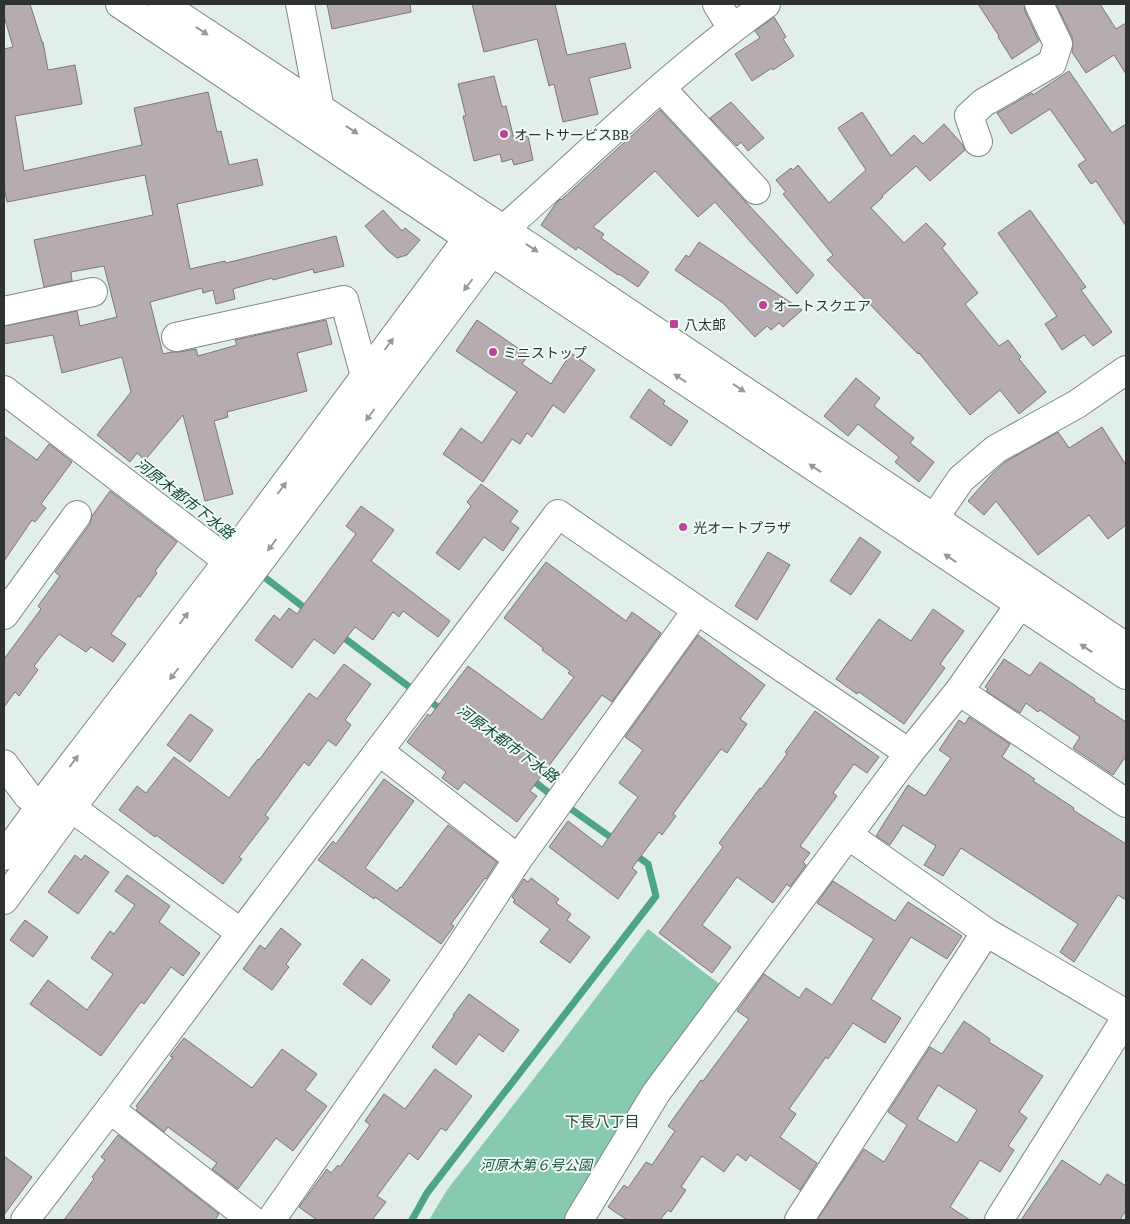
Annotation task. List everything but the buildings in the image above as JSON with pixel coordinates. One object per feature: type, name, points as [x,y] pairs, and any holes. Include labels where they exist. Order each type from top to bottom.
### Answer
[{"type":"street","points":[[120,4],[468,238],[498,241]]},
{"type":"street","points":[[162,4],[320,109],[498,241],[1027,595],[1126,675]]},
{"type":"street","points":[[300,4],[320,109]]},
{"type":"street","points":[[717,4],[732,28]]},
{"type":"street","points":[[4,856],[55,802],[498,241],[661,88],[732,28],[766,4]]},
{"type":"street","points":[[978,142],[969,116],[983,103],[1052,63],[1058,44],[1039,4]]},
{"type":"street","points":[[661,88],[756,190]]},
{"type":"street","points":[[238,569],[365,376],[468,238]]},
{"type":"street","points":[[4,311],[92,292]]},
{"type":"street","points":[[176,336],[344,300],[365,376]]},
{"type":"street","points":[[927,529],[962,479],[996,449],[1077,404],[1126,370]]},
{"type":"street","points":[[6,397],[238,569]]},
{"type":"street","points":[[4,615],[77,514]]},
{"type":"street","points":[[25,1220],[110,1110],[240,933],[558,514],[909,753]]},
{"type":"street","points":[[1027,595],[1126,647]]},
{"type":"street","points":[[578,1220],[656,1094],[909,753],[959,691],[1027,595]]},
{"type":"street","points":[[271,1220],[451,962],[518,859],[697,610]]},
{"type":"street","points":[[959,691],[1126,803]]},
{"type":"street","points":[[380,751],[518,859]]},
{"type":"street","points":[[4,764],[28,796],[55,802],[240,933]]},
{"type":"street","points":[[4,900],[55,802]]},
{"type":"street","points":[[848,835],[986,932],[1126,1016],[999,1220]]},
{"type":"street","points":[[799,1220],[986,932]]},
{"type":"street","points":[[110,1110],[252,1220]]},
{"type":"green space","name":"河原木第６号公園","points":[[648,929],[722,986],[641,1097],[565,1220],[429,1220],[447,1190]]},
{"type":"waterway","name":"河原木都市下水路","points":[[259,573],[310,612]]},
{"type":"waterway","name":"河原木都市下水路","points":[[339,634],[416,692]]},
{"type":"waterway","name":"河原木都市下水路","points":[[425,698],[445,712]]},
{"type":"waterway","name":"河原木都市下水路","points":[[530,778],[555,798]]},
{"type":"waterway","name":"河原木都市下水路","points":[[564,804],[616,841]]},
{"type":"waterway","name":"河原木都市下水路","points":[[412,1220],[427,1193],[656,896],[648,864],[633,853]]},
{"type":"place","name":"オートサービスBB","points":[[504,134]]},
{"type":"place","name":"オートスクエア","points":[[763,305]]},
{"type":"place","name":"八太郎","points":[[674,324]]},
{"type":"place","name":"ミニストップ","points":[[493,352]]},
{"type":"place","name":"光オートプラザ","points":[[683,527]]},
{"type":"district","name":"下長八丁目","points":[[602,1121]]}]
